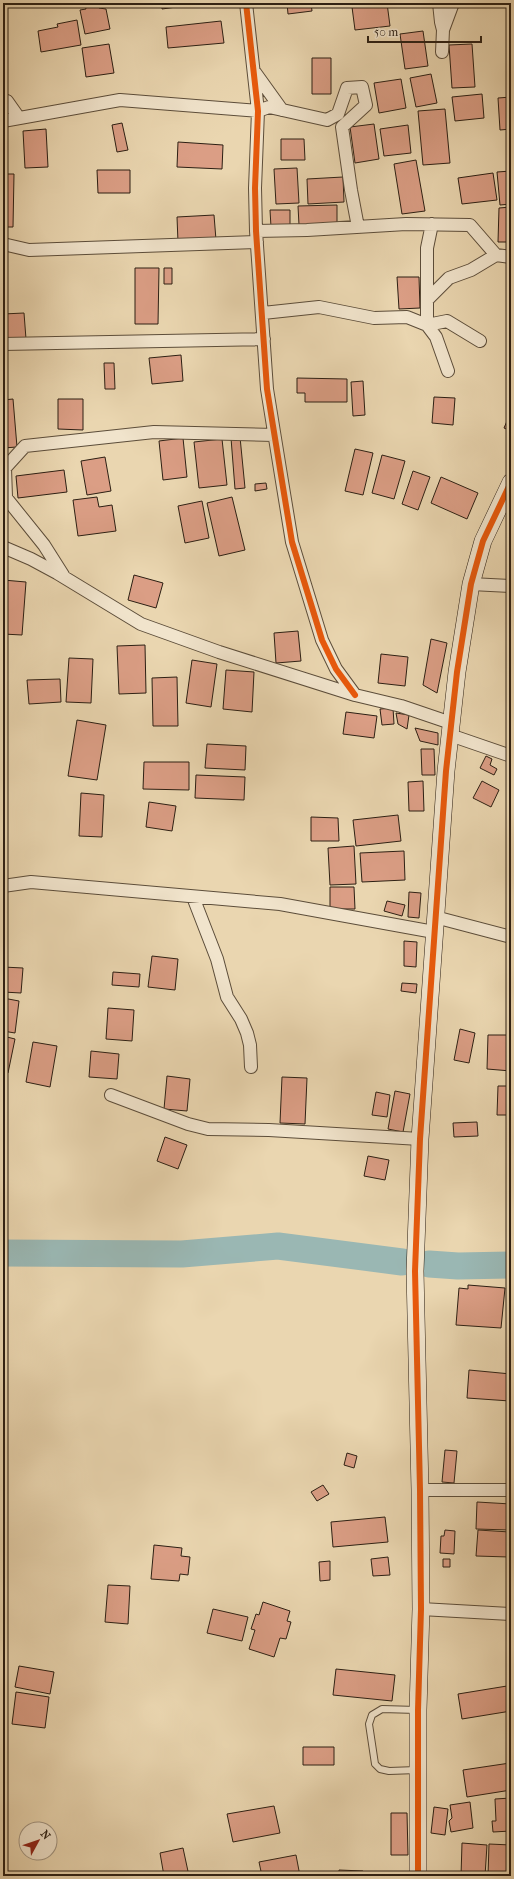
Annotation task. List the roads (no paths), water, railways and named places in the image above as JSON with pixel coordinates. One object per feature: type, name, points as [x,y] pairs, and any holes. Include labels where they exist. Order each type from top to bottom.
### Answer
[{"type":"street","points":[[246,3],[258,111],[255,188],[257,236],[267,388],[274,435],[292,542],[322,640],[336,669],[355,695]]},
{"type":"street","points":[[439,3],[440,22],[443,30]]},
{"type":"street","points":[[442,52],[443,30],[453,3]]},
{"type":"street","points":[[254,70],[282,110]]},
{"type":"street","points":[[3,121],[120,100],[258,111],[269,107],[327,120],[338,114],[347,88],[362,87],[366,104],[342,127],[358,227]]},
{"type":"street","points":[[3,100],[8,102],[20,118]]},
{"type":"street","points":[[427,326],[427,248],[432,224]]},
{"type":"street","points":[[3,244],[29,250],[257,236],[358,227],[432,224],[470,225],[496,255]]},
{"type":"street","points":[[428,299],[449,278],[472,270],[496,255],[511,257]]},
{"type":"street","points":[[263,313],[320,307],[374,318],[408,317],[427,326],[436,337],[448,371]]},
{"type":"street","points":[[427,326],[447,321],[480,341]]},
{"type":"street","points":[[3,344],[264,339]]},
{"type":"street","points":[[63,576],[44,545],[5,496],[5,468],[24,446],[154,432],[274,435]]},
{"type":"street","points":[[418,1876],[418,1710],[421,1609],[415,1270],[420,1140],[450,729],[457,672],[471,584],[483,541],[511,482]]},
{"type":"street","points":[[3,547],[31,558],[142,624],[219,652],[355,695],[401,706],[511,756]]},
{"type":"street","points":[[471,584],[511,586]]},
{"type":"street","points":[[3,886],[31,882],[280,904],[435,924],[511,937]]},
{"type":"street","points":[[193,897],[217,960],[227,997],[241,1019],[247,1033],[250,1045],[251,1067]]},
{"type":"street","points":[[111,1095],[188,1124],[208,1129],[269,1130],[420,1140]]},
{"type":"street","points":[[420,1490],[511,1490]]},
{"type":"street","points":[[421,1609],[511,1614]]},
{"type":"lane","points":[[418,1710],[382,1710],[372,1715],[369,1724],[375,1764],[380,1770],[418,1770]]},
{"type":"waterway","points":[[3,1253],[182,1254],[278,1246],[402,1262]]},
{"type":"waterway","points":[[429,1264],[458,1266],[511,1265]]}]
